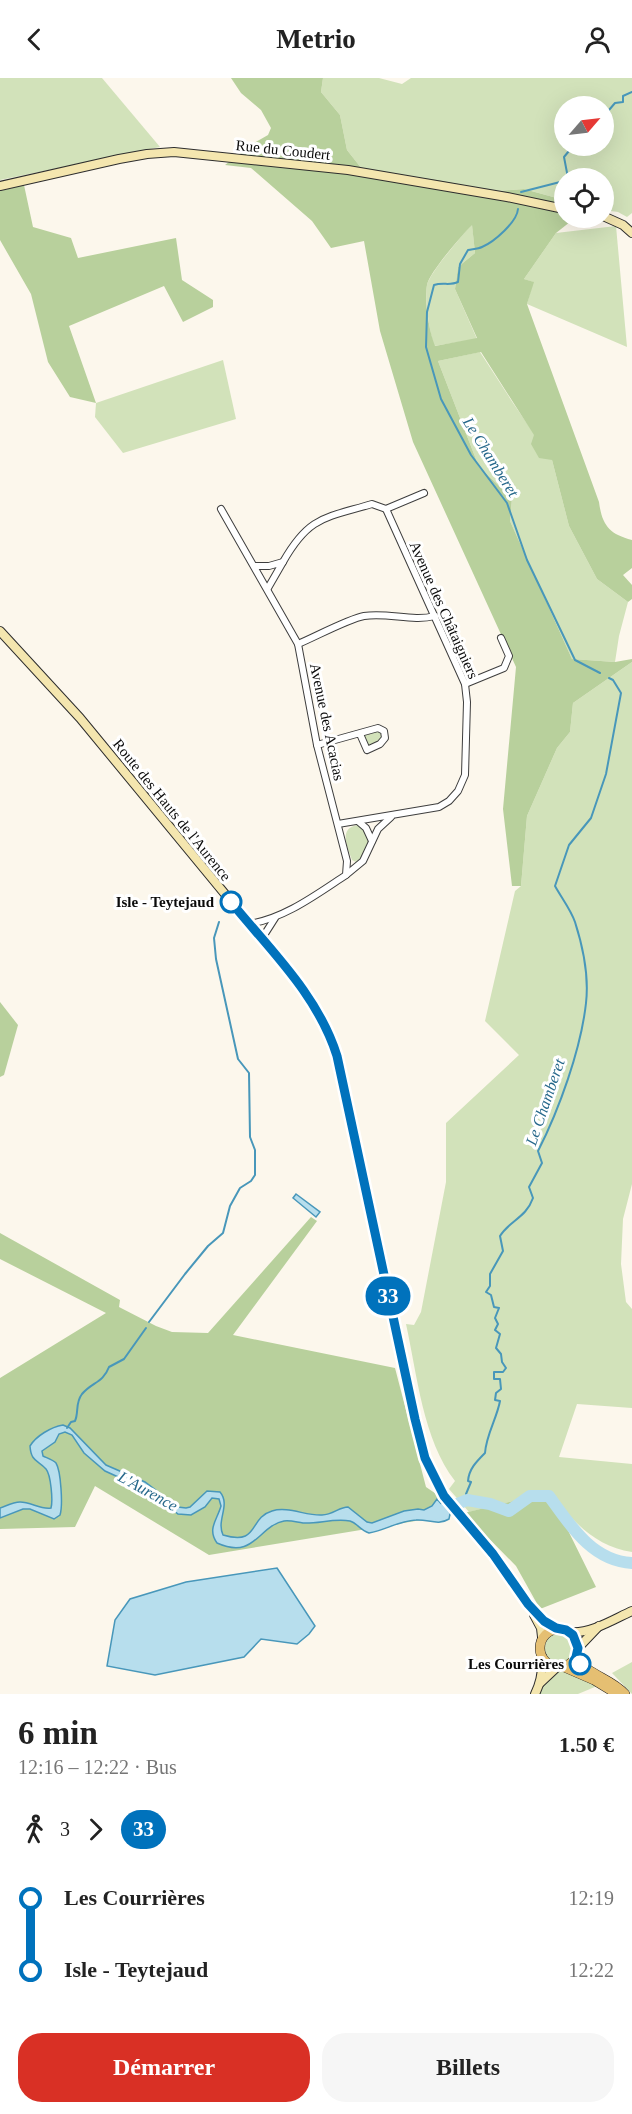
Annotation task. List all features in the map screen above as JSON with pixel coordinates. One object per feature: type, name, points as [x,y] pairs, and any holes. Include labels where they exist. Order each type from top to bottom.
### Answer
[{"type":"main road","name":"Rue du Coudert","points":[[0,186],[147,154],[174,152],[348,170],[554,207]]},
{"type":"main road","points":[[614,221],[632,232]]},
{"type":"main road","name":"Route des Hauts de l'Aurence","points":[[0,632],[80,718],[304,990],[319,1013],[332,1039],[339,1063],[420,1442],[433,1476],[444,1496],[493,1554],[528,1604]]},
{"type":"main road","points":[[528,1604],[544,1621],[556,1628],[577,1633],[632,1611]]},
{"type":"main road","points":[[528,1604],[541,1628],[542,1638]]},
{"type":"main road","points":[[540,1683],[577,1652],[599,1626]]},
{"type":"main road","points":[[535,1694],[543,1667],[539,1647],[546,1633],[556,1628]]},
{"type":"main road","points":[[570,1632],[576,1639],[577,1652],[585,1668],[612,1683],[625,1694]]},
{"type":"main road","points":[[542,1657],[546,1662],[594,1680],[617,1694]]},
{"type":"street","points":[[268,588],[293,544],[307,528],[316,522],[372,504],[386,510],[424,492]]},
{"type":"street","name":"Avenue des Acacias","points":[[221,509],[298,644],[317,745],[347,861],[346,875]]},
{"type":"street","name":"Avenue des Châtaigniers","points":[[338,825],[440,807],[458,791],[465,775],[467,702],[465,684],[386,510]]},
{"type":"street","points":[[255,566],[269,566],[283,562]]},
{"type":"street","points":[[298,644],[363,616],[384,615],[423,619],[435,616]]},
{"type":"street","points":[[465,684],[504,668],[509,656],[501,638]]},
{"type":"street","points":[[317,745],[360,734]]},
{"type":"street","points":[[248,924],[275,918],[346,875],[363,861],[378,829],[391,817]]},
{"type":"street","points":[[359,822],[366,828],[372,841]]},
{"type":"street","points":[[261,940],[275,918]]},
{"type":"green space","points":[[0,78],[102,78],[160,147],[0,180]]},
{"type":"green space","points":[[231,78],[323,78],[321,92],[340,115],[347,150],[362,169],[497,191],[524,189],[554,197],[554,228],[562,228],[556,233],[524,279],[534,282],[527,304],[599,502],[602,517],[612,531],[632,540],[632,568],[623,575],[632,585],[632,599],[628,602],[597,579],[569,526],[552,460],[539,458],[531,444],[534,435],[481,352],[438,361],[479,467],[512,498],[510,521],[572,659],[615,662],[632,659],[632,662],[573,703],[570,732],[557,748],[527,816],[521,886],[512,886],[503,809],[516,667],[413,442],[380,331],[364,241],[331,248],[312,221],[251,168],[225,165],[268,135],[271,128],[261,110],[241,93]],"holes":[[[472,225],[475,253],[458,267],[455,289],[477,338],[435,346],[429,324],[427,285],[446,254]]]},
{"type":"green space","points":[[323,78],[379,78],[402,84],[411,78],[632,78],[632,213],[627,217],[614,211],[614,168],[554,168],[554,197],[524,189],[497,191],[362,169],[347,150],[340,115],[321,92]]},
{"type":"green space","points":[[24,185],[33,227],[71,238],[78,258],[176,238],[182,280],[213,300],[213,307],[183,322],[164,286],[69,326],[96,403],[70,397],[48,362],[31,294],[0,240],[0,191]]},
{"type":"green space","points":[[472,224],[475,253],[458,267],[455,289],[477,339],[434,346],[427,307],[427,285],[440,263]]},
{"type":"green space","points":[[616,226],[627,347],[527,304],[533,282],[524,279],[556,233]]},
{"type":"green space","points":[[480,352],[552,460],[569,526],[597,579],[628,602],[615,662],[572,659],[510,521],[512,498],[479,467],[438,361]]},
{"type":"green space","points":[[223,360],[236,419],[123,453],[95,417],[96,403]]},
{"type":"green space","points":[[632,662],[632,1184],[623,1219],[621,1264],[626,1302],[632,1309],[632,1408],[577,1404],[559,1457],[632,1464],[632,1552],[607,1544],[585,1531],[549,1492],[469,1512],[449,1489],[455,1481],[444,1465],[428,1426],[406,1324],[414,1325],[421,1312],[446,1182],[446,1123],[519,1055],[485,1021],[515,891],[521,886],[527,816],[557,748],[570,732],[573,703]]},
{"type":"green space","points":[[378,728],[385,738],[367,750],[360,734]]},
{"type":"green space","points":[[359,825],[363,828],[369,841],[360,860],[356,862],[352,860],[348,849],[346,833],[348,829]]},
{"type":"green space","points":[[0,1002],[18,1025],[4,1075],[0,1077]]},
{"type":"green space","points":[[311,1217],[317,1221],[233,1335],[395,1368],[426,1487],[464,1513],[209,1555],[95,1486],[75,1527],[0,1529],[0,1378],[106,1313],[0,1259],[0,1233],[120,1300],[119,1307],[156,1326],[172,1332],[208,1333]]},
{"type":"green space","points":[[549,1492],[596,1587],[540,1609],[516,1566],[464,1513]]},
{"type":"green space","points":[[559,1634],[569,1638],[573,1648],[569,1658],[559,1662],[549,1658],[545,1648],[549,1638]]},
{"type":"green space","points":[[632,1662],[632,1694],[612,1673]]},
{"type":"green space","points":[[557,1667],[602,1684],[578,1694],[535,1694]]},
{"type":"water","points":[[296,1194],[320,1212],[316,1217],[293,1198]]},
{"type":"water","points":[[63,1425],[70,1428],[106,1465],[145,1482],[178,1507],[190,1507],[207,1491],[220,1492],[224,1502],[221,1524],[223,1535],[243,1537],[265,1514],[278,1510],[322,1515],[348,1507],[367,1522],[372,1523],[404,1511],[424,1510],[432,1506],[437,1499],[450,1514],[449,1519],[441,1522],[410,1521],[369,1533],[350,1521],[303,1523],[284,1521],[275,1524],[248,1545],[230,1547],[217,1543],[214,1538],[214,1524],[221,1506],[219,1499],[212,1498],[205,1507],[191,1515],[178,1514],[149,1491],[105,1471],[84,1453],[72,1435],[65,1432],[59,1434],[55,1442],[42,1451],[43,1456],[55,1462],[58,1467],[61,1489],[60,1515],[54,1519],[30,1509],[23,1509],[0,1518],[0,1508],[20,1502],[51,1508],[48,1472],[33,1458],[30,1446],[44,1432]]},
{"type":"water","points":[[277,1568],[315,1626],[297,1644],[261,1639],[244,1657],[155,1675],[107,1666],[115,1620],[130,1599],[186,1582]]},
{"type":"waterway","name":"Le Chamberet","points":[[614,104],[623,102],[623,96],[632,92]]},
{"type":"waterway","name":"Le Chamberet","points":[[565,156],[566,168]]},
{"type":"waterway","name":"Le Chamberet","points":[[521,192],[554,184]]},
{"type":"waterway","name":"Le Chamberet","points":[[518,209],[514,220],[498,236],[482,247],[468,250],[460,264],[458,282],[434,285],[427,312],[426,347],[441,399],[471,455],[507,503],[527,560],[575,660],[600,673]]},
{"type":"waterway","name":"Le Chamberet","points":[[467,1500],[466,1494],[471,1482],[468,1481],[470,1473],[485,1453],[500,1401],[495,1400],[496,1393],[501,1389],[500,1379],[494,1379],[494,1372],[503,1372],[506,1368],[496,1348],[500,1334],[495,1330],[498,1324],[495,1318],[499,1308],[494,1307],[491,1295],[486,1292],[490,1286],[490,1274],[503,1251],[500,1236],[522,1215],[533,1198],[529,1187],[542,1163],[538,1151],[568,1079],[583,1021],[587,983],[583,952],[573,917],[555,886],[569,845],[591,818],[606,774],[621,693],[613,680],[609,678]]},
{"type":"waterway","points":[[149,1322],[208,1246],[223,1233],[230,1206],[240,1188],[251,1181],[255,1175],[255,1150],[250,1137],[249,1073],[238,1059],[216,959],[214,938],[219,922]]},
{"type":"waterway","points":[[67,1428],[71,1422],[75,1421],[82,1394],[104,1376],[109,1367],[124,1359],[146,1328]]},
{"type":"waterway","name":"L'Aurence","points":[[433,1514],[467,1500],[490,1504],[509,1511],[530,1496],[549,1496],[583,1540],[594,1549],[618,1561],[632,1563]]},
{"type":"bus line","name":"33","points":[[231,902],[304,990],[332,1039],[420,1442],[433,1476],[444,1496],[493,1554],[528,1604],[551,1626],[566,1630],[573,1635],[578,1643],[576,1657],[580,1664]]},
{"type":"place","name":"Isle - Teytejaud","points":[[231,902]]},
{"type":"place","name":"Les Courrières","points":[[580,1664]]}]
